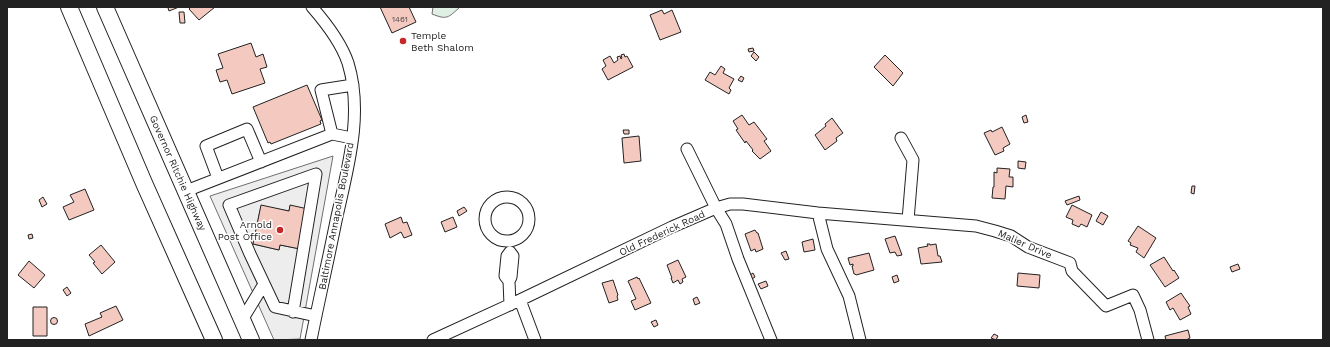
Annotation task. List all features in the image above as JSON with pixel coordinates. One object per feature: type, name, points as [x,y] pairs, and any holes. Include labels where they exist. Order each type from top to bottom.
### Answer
[{"type":"highway","points":[[69,7],[144,183],[214,340]]},
{"type":"highway","name":"Governor Ritchie Highway","points":[[105,7],[251,340]]},
{"type":"street","name":"Baltimore Annapolis Boulevard","points":[[311,340],[350,159],[354,101],[353,85],[347,62],[341,48],[312,7]]},
{"type":"street","points":[[332,134],[321,90],[353,85]]},
{"type":"street","points":[[218,178],[206,146],[247,129],[261,162]]},
{"type":"street","points":[[186,191],[332,134],[352,138]]},
{"type":"street","points":[[900,138],[913,160],[908,220]]},
{"type":"street","points":[[687,149],[716,208],[726,224],[738,259],[771,340]]},
{"type":"street","points":[[293,312],[316,174],[230,205],[250,254],[275,307],[293,312],[316,316]]},
{"type":"street","name":"Old Frederick Road","points":[[434,340],[672,227],[716,208],[730,204],[908,220]]},
{"type":"street","points":[[818,213],[828,249],[849,296],[860,340]]},
{"type":"street","name":"Malier Drive","points":[[908,220],[976,226],[995,230],[1011,236],[1028,247],[1070,263],[1072,271],[1106,306],[1133,295],[1140,310],[1148,340]]},
{"type":"street","points":[[510,247],[513,256],[511,277],[509,281],[515,302],[535,340]]},
{"type":"street","points":[[242,320],[264,284]]},
{"type":"green space","points":[[433,7],[460,7],[450,16],[441,17],[432,14]]},
{"type":"shaded area","points":[[333,156],[300,339],[274,340],[210,196]],"holes":[[[261,206],[289,211],[290,206],[300,249],[280,245],[279,250],[253,244]]]},
{"type":"building","points":[[179,7],[169,11],[168,8]]},
{"type":"building","points":[[191,7],[215,7],[199,20],[189,9]]},
{"type":"building","name":"Temple Beth Shalom","points":[[380,7],[409,7],[416,22],[392,33]]},
{"type":"building","points":[[662,10],[664,14],[672,10],[681,32],[660,40],[650,15]]},
{"type":"building","points":[[179,12],[184,12],[185,23],[180,23]]},
{"type":"building","points":[[251,43],[256,57],[263,54],[267,67],[260,69],[265,83],[232,94],[227,80],[220,82],[216,70],[223,68],[218,54]]},
{"type":"building","points":[[753,48],[754,51],[749,52],[748,49]]},
{"type":"building","points":[[754,52],[759,57],[756,61],[751,56]]},
{"type":"building","points":[[624,54],[625,57],[627,56],[633,67],[608,80],[602,69],[606,66],[603,60],[610,56],[614,63],[618,60],[617,57],[620,56],[621,59],[621,55]]},
{"type":"building","points":[[885,55],[903,73],[893,86],[874,67]]},
{"type":"building","points":[[721,66],[725,69],[723,73],[734,79],[729,88],[731,90],[729,94],[705,80],[710,72],[715,75]]},
{"type":"building","points":[[741,76],[744,78],[742,82],[738,80]]},
{"type":"building","points":[[307,85],[322,120],[320,121],[321,124],[271,144],[270,142],[268,143],[253,107]]},
{"type":"building","points":[[742,115],[749,125],[754,122],[767,139],[764,141],[771,151],[760,159],[752,151],[753,150],[746,141],[745,143],[736,130],[738,129],[733,121]]},
{"type":"building","points":[[1026,115],[1028,122],[1024,123],[1022,117]]},
{"type":"building","points":[[832,118],[843,133],[836,138],[837,141],[825,150],[815,135],[826,126],[825,124]]},
{"type":"building","points":[[1002,127],[1010,144],[1003,148],[1004,151],[995,155],[984,133],[991,130],[992,132]]},
{"type":"building","points":[[623,130],[629,130],[629,134],[624,134]]},
{"type":"building","points":[[639,136],[641,161],[624,163],[622,138]]},
{"type":"building","points":[[1018,161],[1026,162],[1025,169],[1018,168]]},
{"type":"building","points":[[997,168],[1010,169],[1009,177],[1013,177],[1013,187],[1006,186],[1005,199],[992,198],[994,172],[997,173]]},
{"type":"building","points":[[1192,186],[1195,186],[1194,194],[1191,193]]},
{"type":"building","points":[[85,189],[94,210],[69,220],[63,207],[74,202],[70,195]]},
{"type":"building","points":[[1079,196],[1080,200],[1067,205],[1065,201]]},
{"type":"building","points":[[43,197],[47,204],[42,207],[39,200]]},
{"type":"building","name":"Arnold Post Office","points":[[261,205],[289,211],[290,205],[308,209],[300,249],[280,245],[279,250],[253,244]]},
{"type":"building","points":[[1072,205],[1092,215],[1087,227],[1081,224],[1079,227],[1072,224],[1073,220],[1066,217]]},
{"type":"building","points":[[464,207],[467,211],[459,216],[457,211]]},
{"type":"building","points":[[1101,212],[1108,216],[1103,225],[1096,221]]},
{"type":"building","points":[[401,217],[403,223],[407,222],[412,235],[404,238],[401,232],[390,238],[385,224]]},
{"type":"building","points":[[453,217],[457,227],[445,232],[441,222]]},
{"type":"building","points":[[1138,226],[1156,238],[1144,258],[1136,252],[1138,248],[1130,245],[1131,243],[1128,241]]},
{"type":"building","points":[[755,230],[758,233],[763,249],[756,252],[755,249],[751,251],[745,234]]},
{"type":"building","points":[[32,234],[33,238],[29,239],[28,235]]},
{"type":"building","points":[[895,236],[902,255],[897,256],[895,252],[890,253],[885,239]]},
{"type":"building","points":[[813,239],[815,250],[804,252],[802,242]]},
{"type":"building","points":[[927,244],[936,244],[938,256],[940,256],[942,262],[921,264],[918,248],[928,246]]},
{"type":"building","points":[[101,245],[115,262],[102,274],[93,263],[95,262],[89,255]]},
{"type":"building","points":[[786,251],[789,259],[785,260],[781,253]]},
{"type":"building","points":[[869,253],[874,270],[856,275],[854,274],[853,264],[850,265],[848,258]]},
{"type":"building","points":[[1164,257],[1179,278],[1165,287],[1150,265]]},
{"type":"building","points":[[678,260],[686,277],[682,279],[683,282],[680,284],[678,280],[673,283],[667,265]]},
{"type":"building","points":[[29,261],[45,275],[34,288],[18,275]]},
{"type":"building","points":[[1238,264],[1240,269],[1232,272],[1230,267]]},
{"type":"building","points":[[753,273],[755,277],[752,279],[750,275]]},
{"type":"building","points":[[1018,273],[1040,275],[1039,288],[1017,286]]},
{"type":"building","points":[[897,275],[899,281],[894,283],[892,277]]},
{"type":"building","points":[[637,277],[638,279],[639,278],[651,303],[635,310],[631,301],[636,299],[628,281]]},
{"type":"building","points":[[613,280],[618,295],[618,300],[609,303],[602,283]]},
{"type":"building","points":[[766,281],[768,286],[761,289],[758,284]]},
{"type":"building","points":[[67,287],[71,293],[67,296],[63,290]]},
{"type":"building","points":[[1181,293],[1190,306],[1188,307],[1191,314],[1180,320],[1173,308],[1170,310],[1166,302]]},
{"type":"building","points":[[697,297],[700,303],[695,305],[693,299]]},
{"type":"building","points":[[116,306],[123,320],[89,336],[85,324],[102,317],[100,313]]},
{"type":"building","points":[[33,307],[47,307],[47,336],[33,336]]},
{"type":"building","points":[[54,317],[57,318],[57,324],[54,325],[51,324],[50,321],[51,318]]},
{"type":"building","points":[[656,320],[658,325],[654,327],[651,322]]},
{"type":"building","points":[[1188,330],[1190,338],[1186,340],[1166,340],[1165,336]]},
{"type":"building","points":[[994,334],[998,336],[996,340],[991,338]]},
{"type":"place","name":"Temple Beth Shalom","points":[[403,41]]},
{"type":"place","name":"Arnold Post Office","points":[[280,230]]}]
